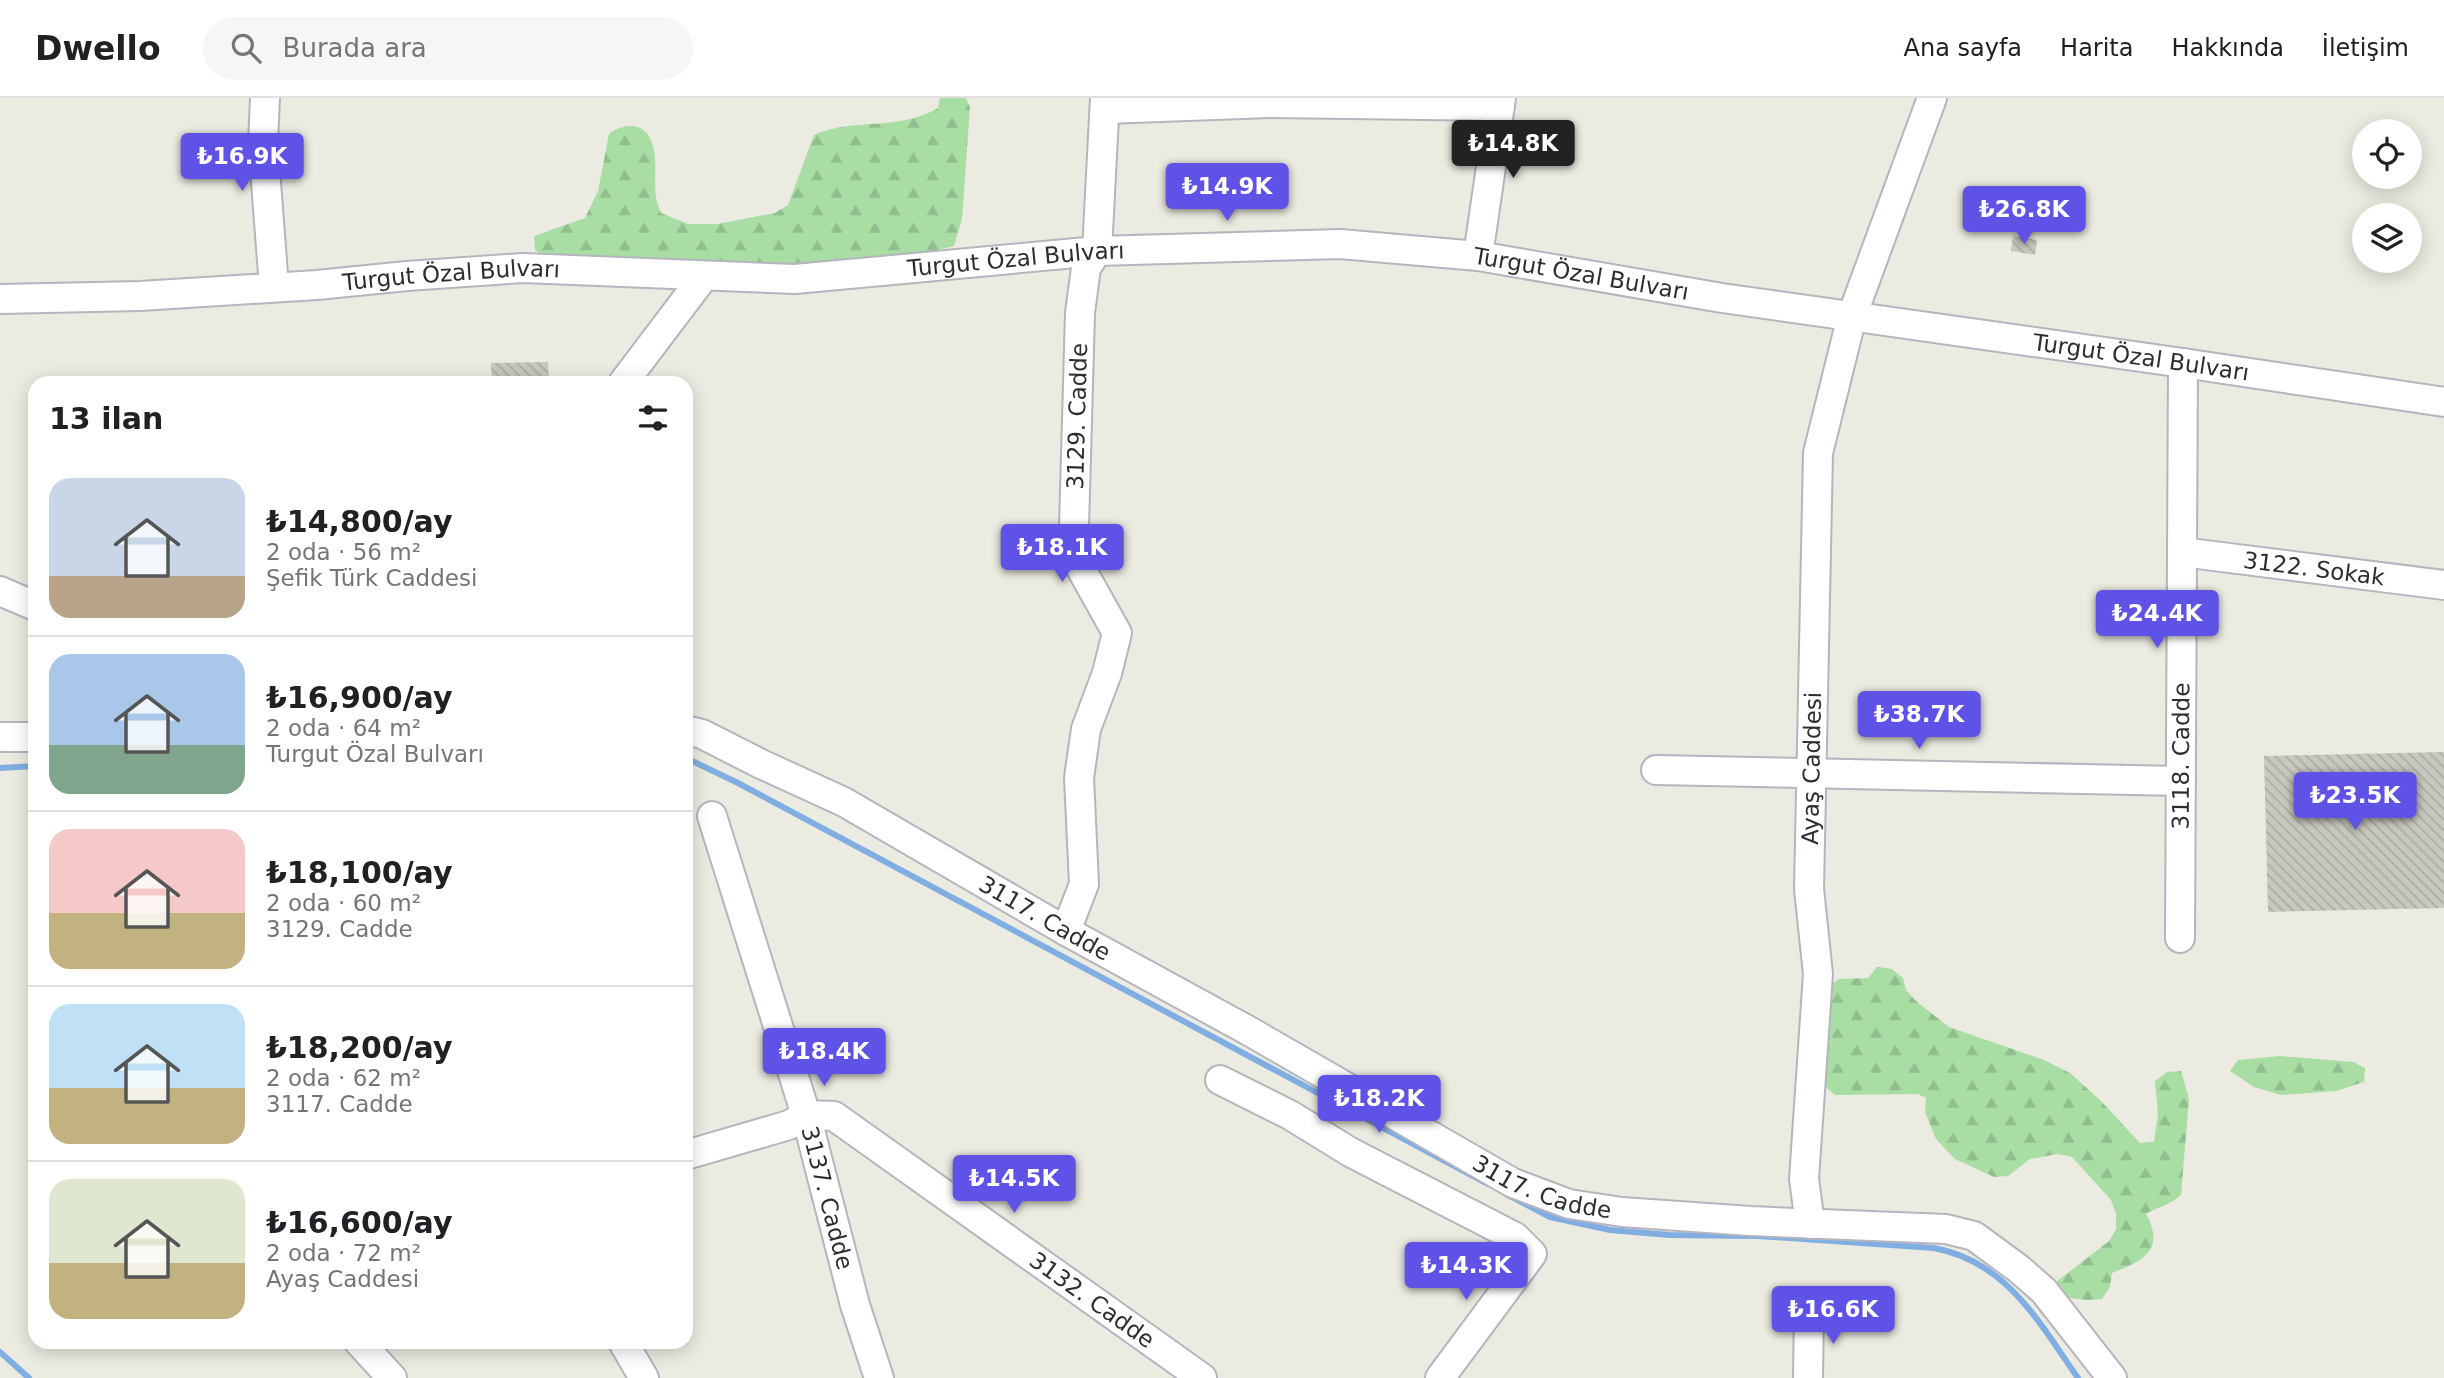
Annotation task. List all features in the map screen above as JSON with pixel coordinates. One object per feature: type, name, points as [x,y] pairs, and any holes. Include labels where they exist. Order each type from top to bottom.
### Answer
[{"type":"street","points":[[265,98],[263,144],[274,287]]},
{"type":"street","name":"Ayaş Caddesi","points":[[1810,1224],[1804,1179],[1818,974],[1809,889],[1818,453],[1852,316],[1932,98]]},
{"type":"street","points":[[1105,103],[1500,102],[1478,256]]},
{"type":"street","name":"3129. Cadde","points":[[1066,931],[1084,884],[1079,778],[1086,729],[1107,673],[1116,633],[1079,565],[1074,527],[1080,313],[1086,268],[1097,251],[1105,103]]},
{"type":"street","name":"Turgut Özal Bulvarı","points":[[0,299],[140,296],[523,268],[795,279],[1097,251],[1340,244],[1478,256],[1722,298],[2444,402]]},
{"type":"street","points":[[628,376],[704,276]]},
{"type":"street","name":"3118. Cadde","points":[[2180,938],[2183,363]]},
{"type":"street","name":"3122. Sokak","points":[[2182,552],[2444,585]]},
{"type":"street","points":[[0,590],[28,603]]},
{"type":"street","name":"3117. Cadde","points":[[693,732],[844,802],[1513,1184],[1569,1204],[1597,1209],[1674,1217],[1946,1229],[1974,1236],[2044,1291],[2112,1378]]},
{"type":"street","points":[[0,737],[28,737]]},
{"type":"street","points":[[1656,770],[2181,781]]},
{"type":"street","name":"3137. Cadde","points":[[712,816],[806,1115],[855,1306],[879,1378]]},
{"type":"street","points":[[1220,1080],[1290,1115],[1350,1152],[1515,1237],[1532,1254],[1440,1378]]},
{"type":"street","points":[[693,1153],[789,1125],[806,1115]]},
{"type":"street","name":"3132. Cadde","points":[[806,1115],[834,1116],[1202,1378]]},
{"type":"street","points":[[1808,1378],[1809,1313]]},
{"type":"street","points":[[365,1349],[392,1378]]},
{"type":"street","points":[[627,1349],[644,1378]]},
{"type":"green space","points":[[940,98],[966,98],[970,107],[962,219],[954,246],[908,257],[744,266],[547,258],[535,250],[534,236],[585,218],[598,191],[609,134],[622,127],[641,128],[650,138],[655,155],[656,196],[661,213],[688,224],[717,224],[775,213],[788,205],[814,135],[844,127],[907,120],[938,108]]},
{"type":"green space","points":[[1877,967],[1892,969],[1903,978],[1906,990],[1916,1001],[1949,1027],[2044,1060],[2070,1073],[2101,1101],[2140,1143],[2154,1142],[2158,1114],[2155,1081],[2167,1072],[2181,1071],[2189,1099],[2181,1195],[2146,1214],[2152,1226],[2152,1245],[2142,1259],[2112,1273],[2110,1287],[2102,1299],[2060,1297],[2051,1286],[2109,1241],[2116,1229],[2116,1214],[2111,1200],[2072,1157],[2058,1154],[2030,1159],[2008,1176],[1994,1177],[1955,1159],[1936,1139],[1925,1112],[1926,1098],[1918,1094],[1835,1095],[1823,1085],[1828,987],[1839,979],[1868,978]]},
{"type":"green space","points":[[2280,1056],[2353,1062],[2365,1068],[2364,1082],[2336,1091],[2281,1095],[2254,1087],[2230,1071],[2238,1060]]},
{"type":"building","points":[[2013,236],[2037,240],[2035,255],[2011,251]]},
{"type":"building","points":[[548,362],[549,376],[492,376],[491,363]]},
{"type":"building","points":[[2444,752],[2444,908],[2268,912],[2264,756]]},
{"type":"waterway","points":[[693,761],[1488,1184]]},
{"type":"waterway","points":[[0,768],[28,766]]},
{"type":"waterway","points":[[1506,1194],[1550,1217],[1610,1230],[1670,1235],[1758,1236],[1934,1248],[1960,1255],[1982,1266],[2018,1297],[2078,1378]]},
{"type":"waterway","points":[[0,1352],[29,1378]]}]
